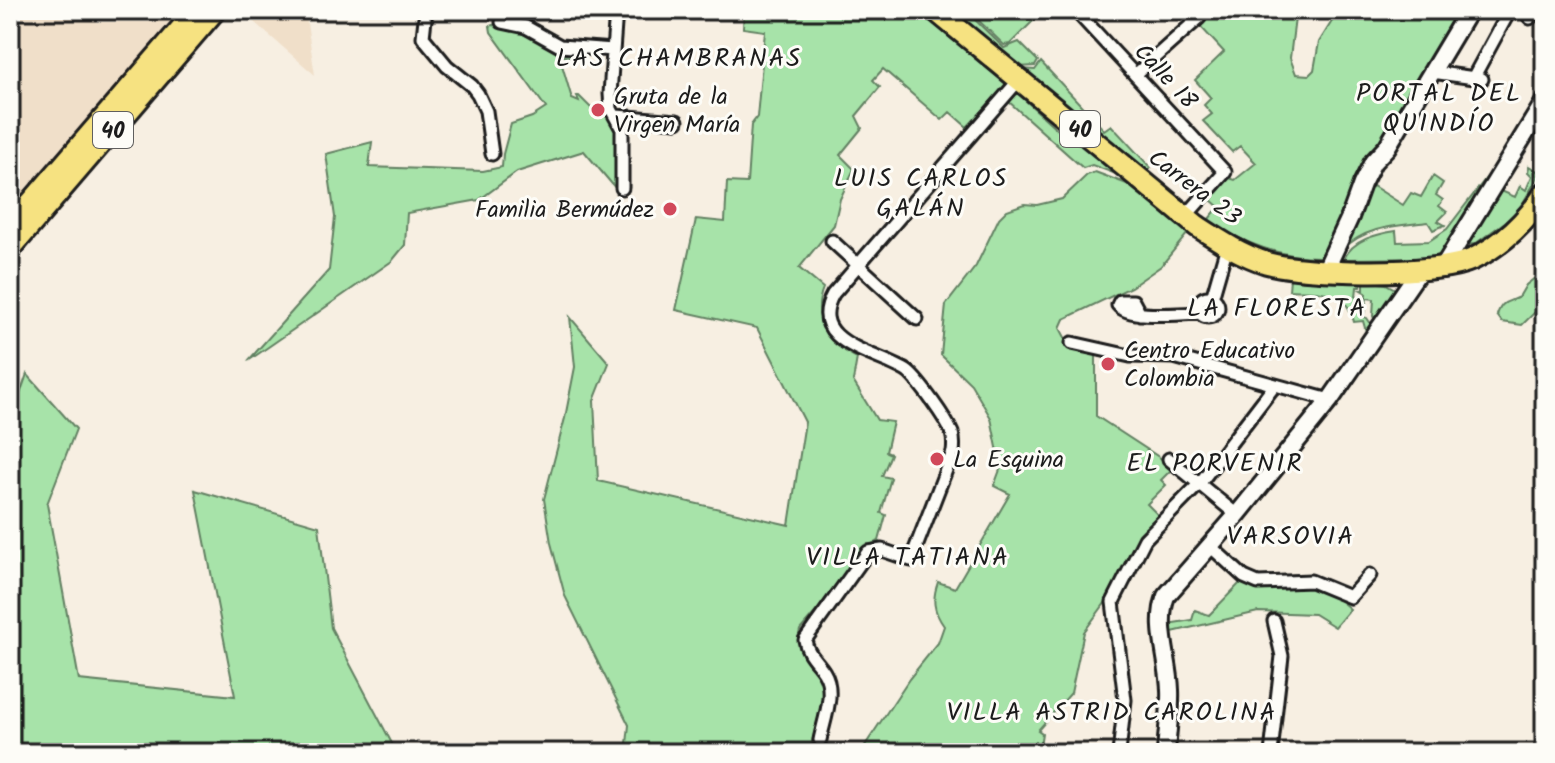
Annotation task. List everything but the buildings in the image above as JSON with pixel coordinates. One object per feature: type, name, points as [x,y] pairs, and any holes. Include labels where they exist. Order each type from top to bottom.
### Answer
[{"type":"highway","name":"40","points":[[10,227],[197,10]]},
{"type":"highway","name":"40","points":[[10,249],[215,10]]},
{"type":"highway","name":"Carrera 23","points":[[935,10],[1186,216],[1227,246],[1272,264],[1326,269],[1442,269],[1473,259],[1491,248],[1522,222],[1545,193]]},
{"type":"street","points":[[426,10],[423,37],[447,66],[478,94],[486,111],[492,154]]},
{"type":"street","points":[[616,10],[610,94],[611,109],[622,129],[622,188]]},
{"type":"street","name":"Calle 18","points":[[1075,10],[1225,172],[1186,216]]},
{"type":"street","points":[[1326,269],[1373,162],[1387,147],[1469,10]]},
{"type":"street","points":[[1432,72],[1478,79],[1510,10]]},
{"type":"street","points":[[1135,75],[1199,18]]},
{"type":"street","points":[[502,22],[526,27],[560,46],[613,50]]},
{"type":"street","points":[[820,740],[830,695],[826,675],[806,650],[805,640],[868,552],[882,550],[911,560],[953,452],[954,442],[951,431],[919,383],[909,373],[865,354],[847,342],[831,328],[826,317],[826,306],[833,294],[1019,80]]},
{"type":"street","points":[[1442,269],[1545,101]]},
{"type":"street","points":[[616,116],[677,121]]},
{"type":"street","points":[[832,241],[917,319]]},
{"type":"street","points":[[1140,314],[1200,313],[1209,317],[1216,313],[1217,303],[1212,298],[1227,246]]},
{"type":"street","points":[[1166,753],[1171,691],[1161,609],[1166,596],[1237,515],[1330,400],[1419,271]]},
{"type":"street","points":[[1072,343],[1130,356],[1174,357],[1330,400]]},
{"type":"street","points":[[1119,753],[1125,700],[1113,602],[1145,539],[1200,483],[1275,385]]},
{"type":"street","points":[[1169,459],[1237,515]]},
{"type":"street","points":[[1209,545],[1244,577],[1258,583],[1311,581],[1350,597],[1370,575]]},
{"type":"street","points":[[1271,753],[1282,656],[1274,621]]},
{"type":"shaded area","points":[[10,10],[95,10],[97,22],[153,22],[167,10],[179,10],[189,18],[10,224]]},
{"type":"shaded area","points":[[251,10],[305,10],[315,75],[247,16]]},
{"type":"green space","points":[[744,10],[917,10],[1007,85],[967,127],[950,112],[942,120],[883,69],[873,80],[880,87],[856,116],[862,128],[840,155],[854,169],[840,199],[834,225],[799,268],[823,288],[819,311],[825,330],[838,346],[857,358],[853,381],[877,420],[893,422],[886,452],[891,454],[882,476],[891,478],[881,513],[886,515],[879,541],[867,546],[800,630],[798,639],[801,651],[821,678],[824,696],[809,753],[626,753],[629,725],[565,596],[551,543],[544,499],[575,367],[570,317],[609,363],[594,401],[598,481],[789,525],[805,422],[757,328],[676,310],[696,219],[725,222],[727,182],[747,183],[751,125],[757,117],[765,31],[743,28]]},
{"type":"green space","points":[[946,10],[974,10],[973,18],[1004,48],[1019,42],[1038,61],[1035,66],[1018,67]]},
{"type":"green space","points":[[977,10],[1044,10],[1010,44],[1004,45],[975,17]]},
{"type":"green space","points":[[1206,10],[1296,10],[1290,58],[1296,74],[1309,75],[1314,70],[1319,42],[1339,10],[1449,10],[1453,30],[1325,257],[1293,255],[1264,248],[1208,220],[1219,207],[1210,199],[1226,177],[1235,180],[1256,163],[1240,146],[1232,152],[1203,121],[1212,114],[1204,105],[1211,98],[1195,80],[1224,52],[1201,27]]},
{"type":"green space","points":[[502,22],[503,26],[538,40],[581,52],[580,58],[560,58],[572,99],[579,102],[579,96],[591,108],[601,107],[619,130],[617,190],[584,151],[517,172],[479,200],[407,213],[405,245],[392,261],[248,361],[329,270],[335,217],[326,154],[372,142],[369,167],[483,171],[502,167],[511,124],[546,108],[491,32],[490,26]]},
{"type":"green space","points":[[1041,62],[1104,130],[1111,125],[1151,168],[1147,171],[1021,69],[1035,70]]},
{"type":"green space","points":[[1015,91],[1059,131],[1069,135],[1119,175],[1092,165],[1083,168],[1008,101]]},
{"type":"green space","points":[[1502,157],[1450,245],[1437,258],[1344,259],[1359,242],[1381,234],[1396,231],[1397,242],[1429,241],[1447,229]]},
{"type":"green space","points":[[1545,159],[1545,165],[1517,213],[1475,244],[1464,245],[1499,190],[1515,197],[1520,186],[1526,190],[1532,176],[1528,172],[1529,166],[1539,172]]},
{"type":"green space","points":[[1095,172],[1127,184],[1188,233],[1161,266],[1131,287],[1064,319],[1060,328],[1070,347],[1096,355],[1096,416],[1174,467],[1161,480],[1166,485],[1147,504],[1158,515],[1139,536],[1108,599],[1084,632],[1071,693],[1038,730],[1042,733],[1039,753],[860,753],[909,679],[938,643],[944,626],[935,605],[938,582],[955,588],[1010,494],[994,486],[1001,467],[991,418],[971,384],[941,355],[946,305],[976,266],[999,218],[1007,210],[1024,204],[1037,205],[1062,199],[1087,175]]},
{"type":"green space","points":[[1433,176],[1443,183],[1436,195],[1443,200],[1439,206],[1447,212],[1438,221],[1445,225],[1433,230],[1428,222],[1382,228],[1361,236],[1342,250],[1364,186],[1373,186],[1403,205],[1411,193],[1421,197]]},
{"type":"green space","points":[[1545,270],[1545,314],[1535,312],[1522,325],[1502,322],[1497,315],[1501,307],[1519,297],[1526,285]]},
{"type":"green space","points":[[1290,278],[1361,281],[1356,297],[1363,298],[1360,316],[1367,318],[1373,327],[1367,335],[1363,321],[1354,322],[1345,303],[1338,297],[1321,292],[1289,290]]},
{"type":"green space","points":[[1364,281],[1386,284],[1397,293],[1376,323],[1373,316],[1374,299],[1367,298],[1364,314],[1366,293],[1361,290],[1364,290]]},
{"type":"green space","points":[[27,374],[76,429],[47,504],[79,680],[235,696],[195,490],[319,526],[331,628],[397,753],[10,753],[10,423]]},
{"type":"green space","points":[[1241,582],[1258,589],[1317,588],[1350,609],[1335,627],[1314,614],[1258,612],[1168,633],[1167,624],[1192,620],[1195,610],[1209,615]]},
{"type":"place","name":"Gruta de la Virgen María","points":[[598,110]]},
{"type":"place","name":"Familia Bermúdez","points":[[670,209]]},
{"type":"place","name":"Centro Educativo Colombia","points":[[1108,364]]},
{"type":"place","name":"La Esquina","points":[[937,459]]},
{"type":"district","name":"LAS CHAMBRANAS","points":[[679,57]]},
{"type":"district","name":"PORTAL DEL QUINDÍO","points":[[1439,107]]},
{"type":"district","name":"LUIS CARLOS GALÁN","points":[[921,192]]},
{"type":"district","name":"LA FLORESTA","points":[[1277,307]]},
{"type":"district","name":"EL PORVENIR","points":[[1215,462]]},
{"type":"district","name":"VARSOVIA","points":[[1291,535]]},
{"type":"district","name":"VILLA TATIANA","points":[[908,556]]},
{"type":"district","name":"VILLA ASTRID CAROLINA","points":[[1112,711]]}]
